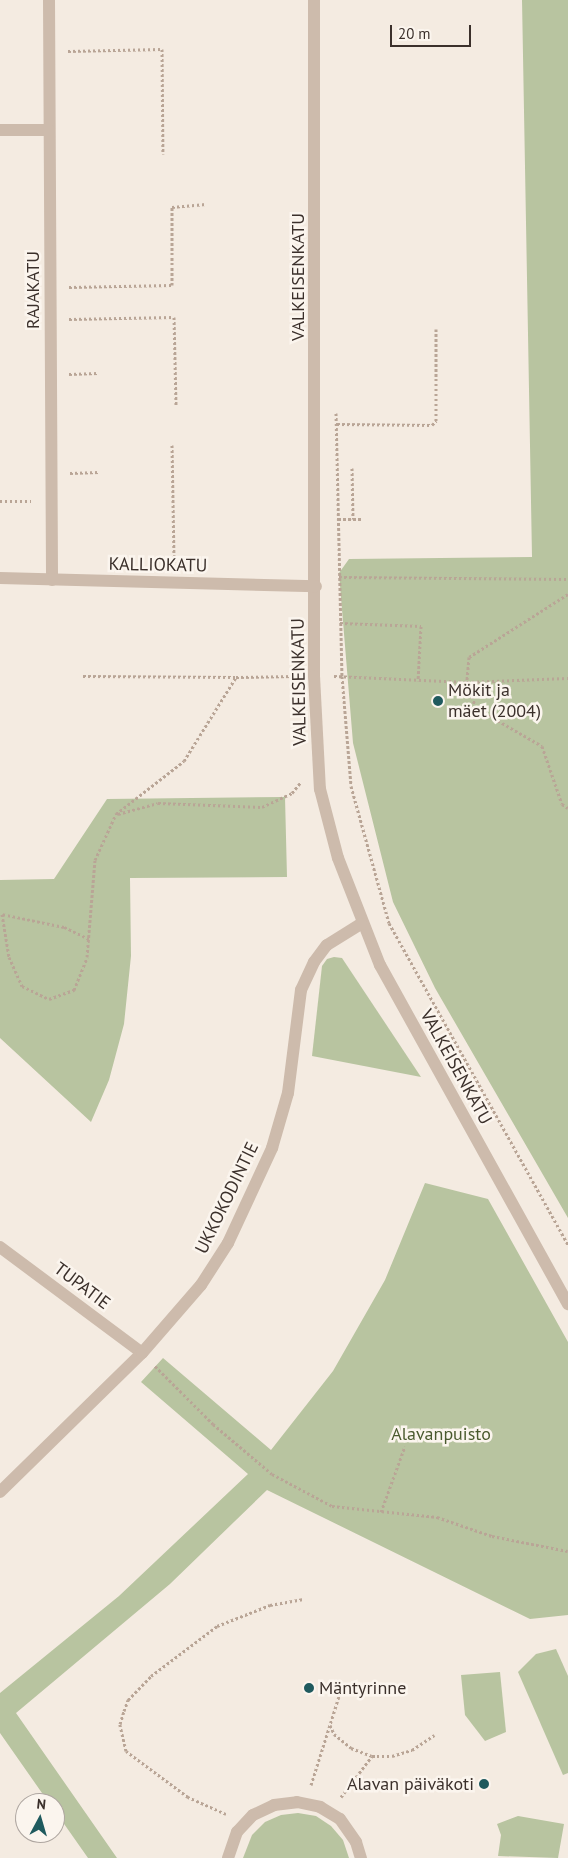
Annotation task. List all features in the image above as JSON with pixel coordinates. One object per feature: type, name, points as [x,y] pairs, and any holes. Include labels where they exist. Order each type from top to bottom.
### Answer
[{"type":"street","name":"RAJAKATU","points":[[49,0],[52,580]]},
{"type":"street","name":"VALKEISENKATU","points":[[314,0],[316,586],[314,676],[320,789],[338,858],[361,924],[380,965],[568,1304]]},
{"type":"street","points":[[0,130],[49,130]]},
{"type":"street","name":"KALLIOKATU","points":[[0,578],[316,586]]},
{"type":"street","name":"UKKOKODINTIE","points":[[0,1492],[142,1353],[201,1285],[228,1243],[272,1148],[288,1094],[301,990],[327,945],[361,924]]},
{"type":"street","name":"TUPATIE","points":[[0,1247],[142,1353]]},
{"type":"street","points":[[228,1858],[232,1842],[245,1823],[274,1805],[306,1802],[330,1812],[349,1830],[361,1858]]},
{"type":"path","points":[[65,51],[162,49],[163,154]]},
{"type":"path","points":[[66,287],[172,285],[172,208],[206,204]]},
{"type":"path","points":[[66,319],[174,317],[176,406]]},
{"type":"path","points":[[336,424],[432,425],[436,421],[436,329]]},
{"type":"path","points":[[66,374],[98,373]]},
{"type":"path","points":[[336,404],[340,623],[350,786],[389,923],[568,1245]]},
{"type":"path","points":[[172,445],[174,570]]},
{"type":"path","points":[[352,468],[353,519]]},
{"type":"path","points":[[67,472],[99,472]]},
{"type":"path","points":[[0,501],[52,500]]},
{"type":"path","points":[[338,519],[362,519]]},
{"type":"path","points":[[339,578],[568,579]]},
{"type":"path","points":[[568,594],[469,657],[467,682],[476,708],[542,746],[562,804],[568,808]]},
{"type":"path","points":[[340,623],[421,626],[418,681]]},
{"type":"path","points":[[83,676],[236,678],[342,676],[467,682],[568,678]]},
{"type":"path","points":[[89,940],[64,927],[2,914],[9,957],[22,986],[48,999],[74,990],[83,971],[89,940],[95,860],[116,814],[184,761],[236,678]]},
{"type":"path","points":[[116,814],[158,803],[262,806],[292,793],[300,782],[301,774]]},
{"type":"path","points":[[142,1353],[213,1424],[272,1474],[332,1506],[437,1517],[492,1536],[568,1551]]},
{"type":"path","points":[[381,1512],[405,1446]]},
{"type":"path","points":[[245,1823],[188,1797],[136,1761],[124,1745],[120,1724],[128,1700],[151,1676],[204,1635],[242,1615],[303,1599]]},
{"type":"path","points":[[306,1802],[339,1696]]},
{"type":"path","points":[[330,1725],[334,1734],[351,1748],[372,1756],[392,1756],[412,1750],[434,1735]]},
{"type":"path","points":[[330,1812],[372,1756]]},
{"type":"green space","points":[[522,0],[568,0],[568,1218],[435,988],[393,902],[353,743],[339,573],[349,559],[532,557]]},
{"type":"green space","points":[[285,797],[287,877],[130,878],[131,956],[124,1024],[109,1080],[91,1122],[0,1038],[0,880],[54,879],[107,799]]},
{"type":"green space","points":[[334,957],[342,958],[421,1077],[312,1056],[322,966],[327,959]]},
{"type":"green space","name":"Alavanpuisto","points":[[425,1183],[488,1199],[568,1342],[568,1615],[530,1619],[267,1490],[170,1584],[16,1713],[117,1858],[88,1858],[65,1825],[65,1793],[42,1793],[0,1733],[0,1693],[119,1596],[248,1474],[141,1382],[163,1358],[271,1450],[333,1371],[385,1280]]},
{"type":"green space","points":[[556,1649],[568,1676],[568,1773],[563,1775],[518,1672],[536,1654]]},
{"type":"green space","points":[[500,1672],[506,1732],[485,1741],[465,1715],[461,1675]]},
{"type":"green space","points":[[298,1813],[316,1816],[331,1826],[343,1840],[349,1858],[243,1858],[252,1835],[265,1822],[281,1815]]},
{"type":"green space","points":[[518,1816],[564,1824],[558,1858],[498,1856],[501,1835],[497,1824]]},
{"type":"place","name":"Mökit ja mäet (2004)","points":[[438,701]]},
{"type":"place","name":"Mäntyrinne","points":[[309,1688]]},
{"type":"place","name":"Alavan päiväkoti","points":[[484,1784]]}]
